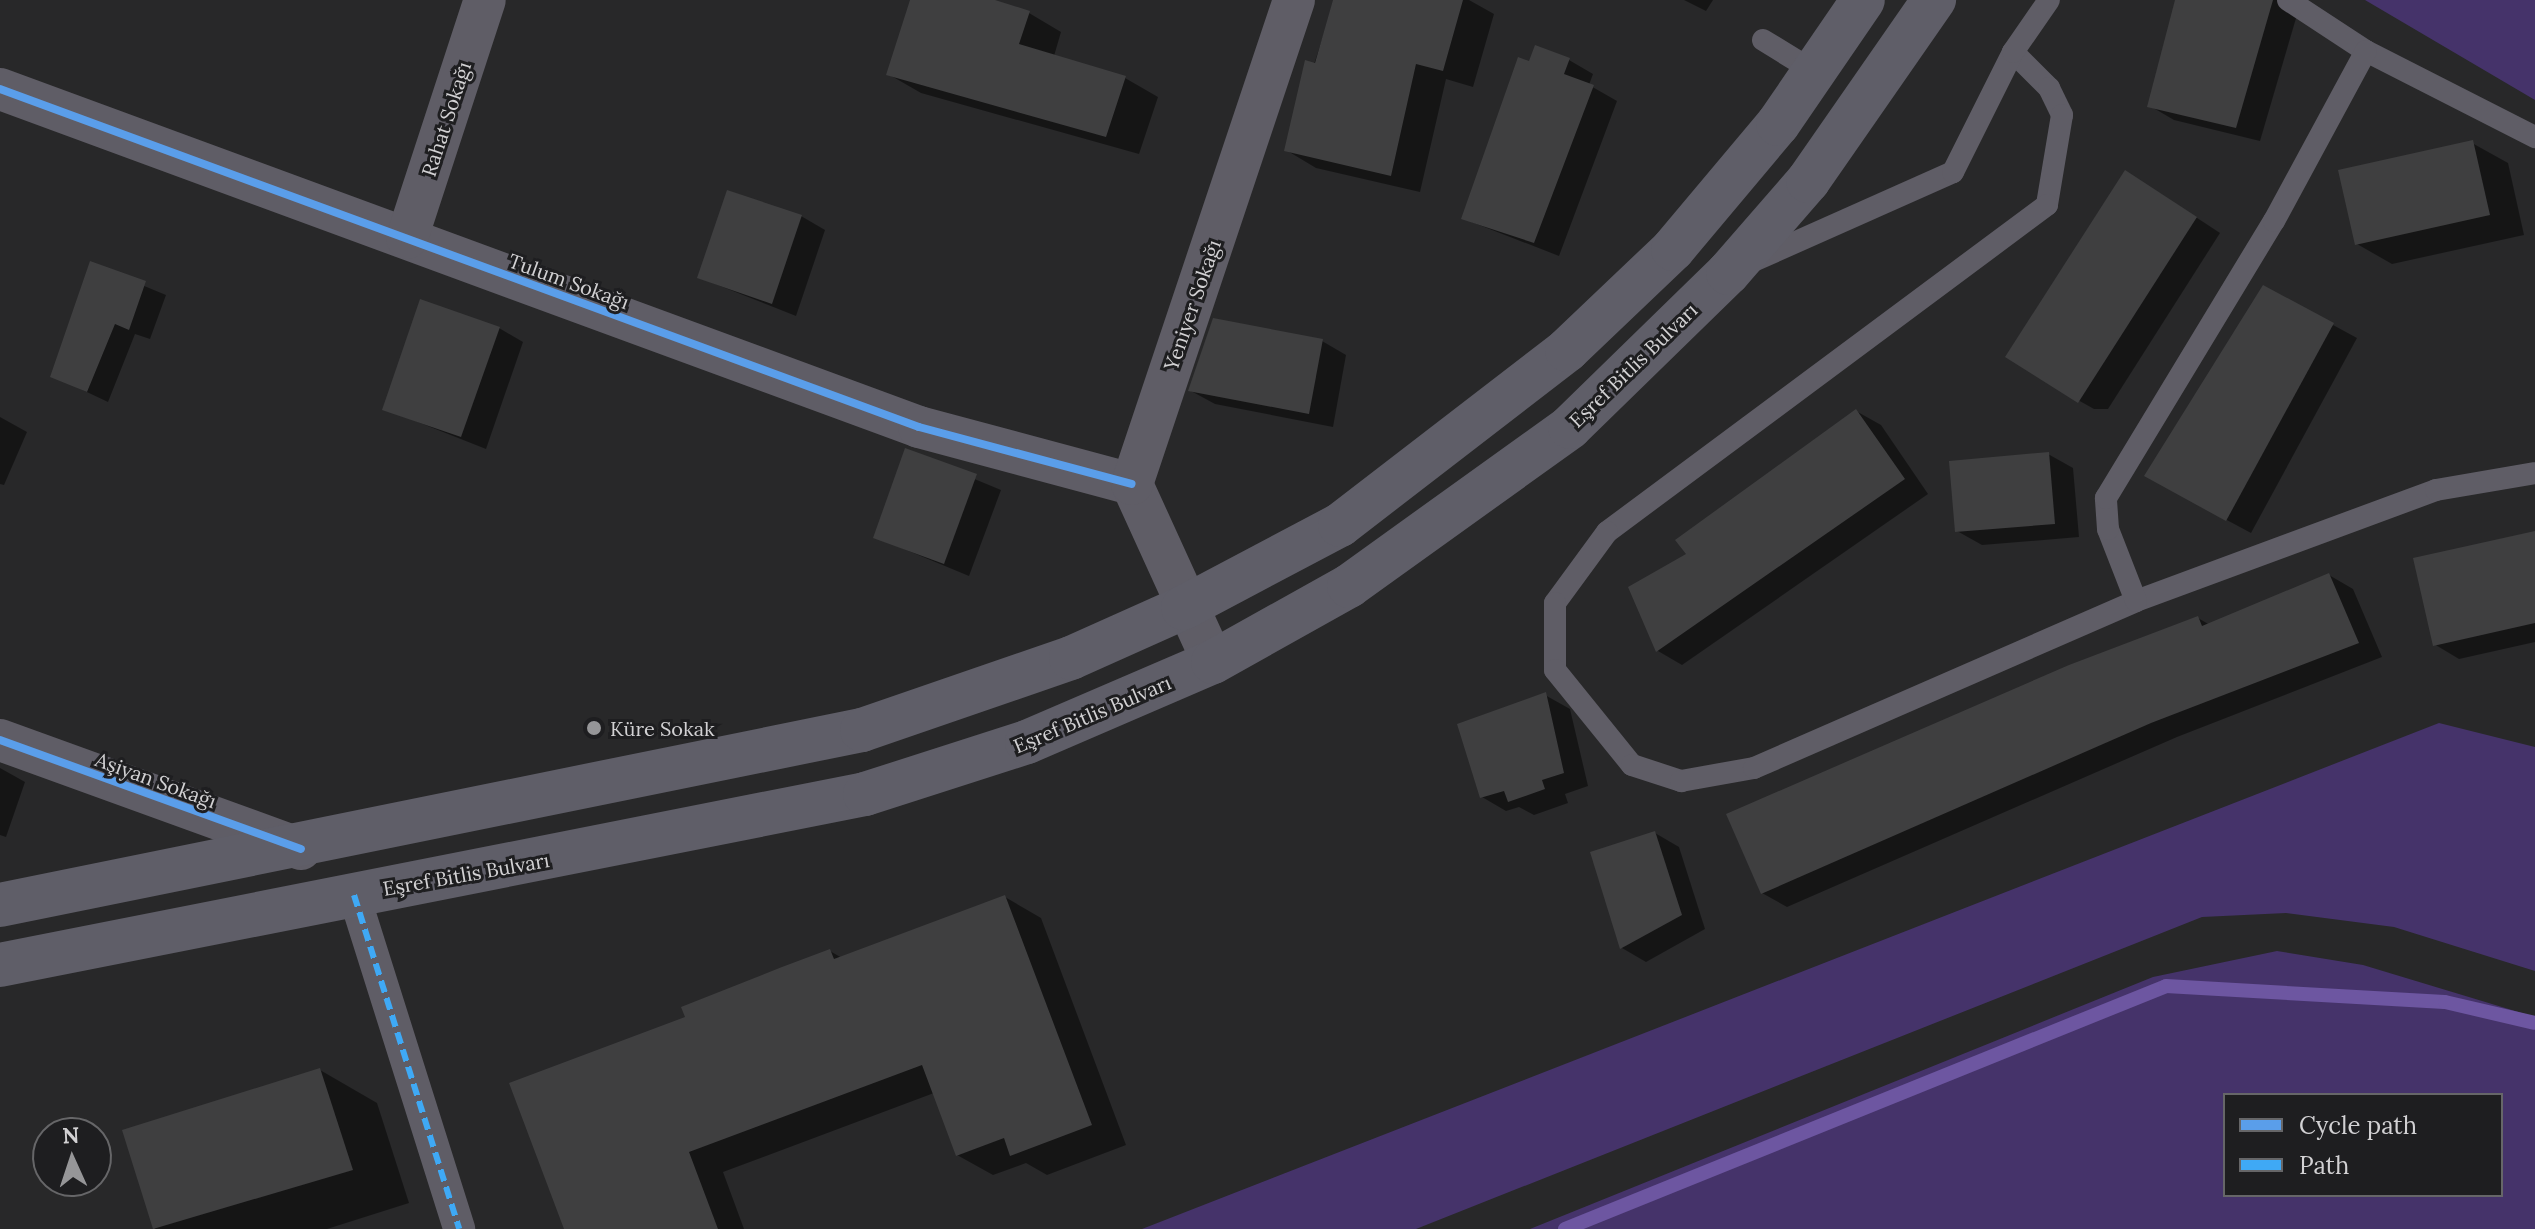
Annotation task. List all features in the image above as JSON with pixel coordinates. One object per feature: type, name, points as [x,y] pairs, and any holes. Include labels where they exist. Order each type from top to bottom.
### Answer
[{"type":"main road","points":[[0,905],[301,849],[862,730],[1071,658],[1183,608],[1340,525],[1567,350],[1673,249],[1815,72],[1863,0]]},
{"type":"main road","name":"Eşref Bitlis Bulvarı","points":[[0,965],[865,794],[1027,742],[1213,662],[1349,586],[1477,499],[1570,427],[1728,273],[1826,158],[1934,0]]},
{"type":"street","name":"Rahat Sokağı","points":[[407,238],[485,0]]},
{"type":"street","name":"Yeniyer Sokağı","points":[[1132,484],[1294,0]]},
{"type":"street","name":"Tulum Sokağı","points":[[0,89],[919,427],[1132,484]]},
{"type":"street","points":[[1132,484],[1183,608],[1213,662]]},
{"type":"street","name":"Aşiyan Sokağı","points":[[0,740],[301,849]]},
{"type":"street","points":[[354,895],[459,1229]]},
{"type":"lane","points":[[1728,273],[1953,172],[2013,52],[2049,0]]},
{"type":"lane","points":[[2288,0],[2366,51],[2535,137]]},
{"type":"lane","points":[[1763,40],[1815,72]]},
{"type":"lane","points":[[2136,601],[2108,529],[2106,498],[2267,234],[2366,51]]},
{"type":"lane","points":[[2013,52],[2049,88],[2062,115],[2047,205],[1607,532],[1555,603],[1555,670],[1632,765],[1681,781],[1754,768],[2136,601],[2436,490],[2535,473]]},
{"type":"shaded area","points":[[2365,0],[2535,0],[2535,100]]},
{"type":"shaded area","points":[[2439,723],[2535,747],[2535,971],[2394,927],[2286,913],[2202,917],[1416,1229],[1142,1229]]},
{"type":"shaded area","points":[[2277,951],[2363,965],[2535,1017],[2535,1229],[1530,1229],[2153,977]]},
{"type":"building","points":[[910,0],[995,0],[1030,11],[1019,44],[1126,76],[1106,137],[886,75]]},
{"type":"building","points":[[1333,0],[1463,0],[1443,71],[1416,64],[1391,176],[1284,151],[1305,60],[1315,63]]},
{"type":"building","points":[[2175,0],[2273,0],[2236,128],[2147,107]]},
{"type":"building","points":[[1535,45],[1570,58],[1564,74],[1594,85],[1534,243],[1461,219],[1518,57],[1529,61]]},
{"type":"building","points":[[2473,140],[2490,215],[2355,245],[2338,170]]},
{"type":"building","points":[[2125,170],[2197,217],[2078,403],[2005,357]]},
{"type":"building","points":[[727,190],[802,215],[772,304],[697,278]]},
{"type":"building","points":[[90,261],[146,281],[129,330],[115,324],[87,392],[50,377]]},
{"type":"building","points":[[2263,285],[2334,323],[2226,521],[2144,476]]},
{"type":"building","points":[[420,299],[500,327],[461,437],[382,410]]},
{"type":"building","points":[[1213,318],[1323,339],[1309,414],[1188,391]]},
{"type":"building","points":[[1856,409],[1905,479],[1656,652],[1628,587],[1686,554],[1675,540]]},
{"type":"building","points":[[905,448],[977,474],[944,564],[873,538]]},
{"type":"building","points":[[2049,452],[2055,524],[1955,532],[1949,461]]},
{"type":"building","points":[[2535,531],[2535,623],[2433,646],[2413,558]]},
{"type":"building","points":[[2329,573],[2359,643],[2151,723],[1761,894],[1726,814],[2069,665],[2198,616],[2202,626]]},
{"type":"building","points":[[1546,692],[1564,773],[1542,780],[1545,789],[1508,802],[1504,791],[1480,798],[1457,724]]},
{"type":"building","points":[[1655,831],[1682,915],[1620,949],[1590,852]]},
{"type":"building","points":[[1005,895],[1092,1125],[1010,1156],[1004,1138],[956,1156],[922,1065],[689,1152],[718,1229],[564,1229],[509,1083],[685,1017],[681,1007],[782,967],[830,949],[834,959]]},
{"type":"building","points":[[320,1068],[353,1170],[153,1229],[122,1130]]},
{"type":"waterway","points":[[1565,1229],[2166,986],[2445,1002],[2535,1023]]},
{"type":"marked path","points":[[354,895],[459,1229]]},
{"type":"cycle path","points":[[0,89],[919,427],[1132,484]]},
{"type":"cycle path","points":[[0,740],[301,849]]},
{"type":"place","name":"Küre Sokak","points":[[594,728]]}]
